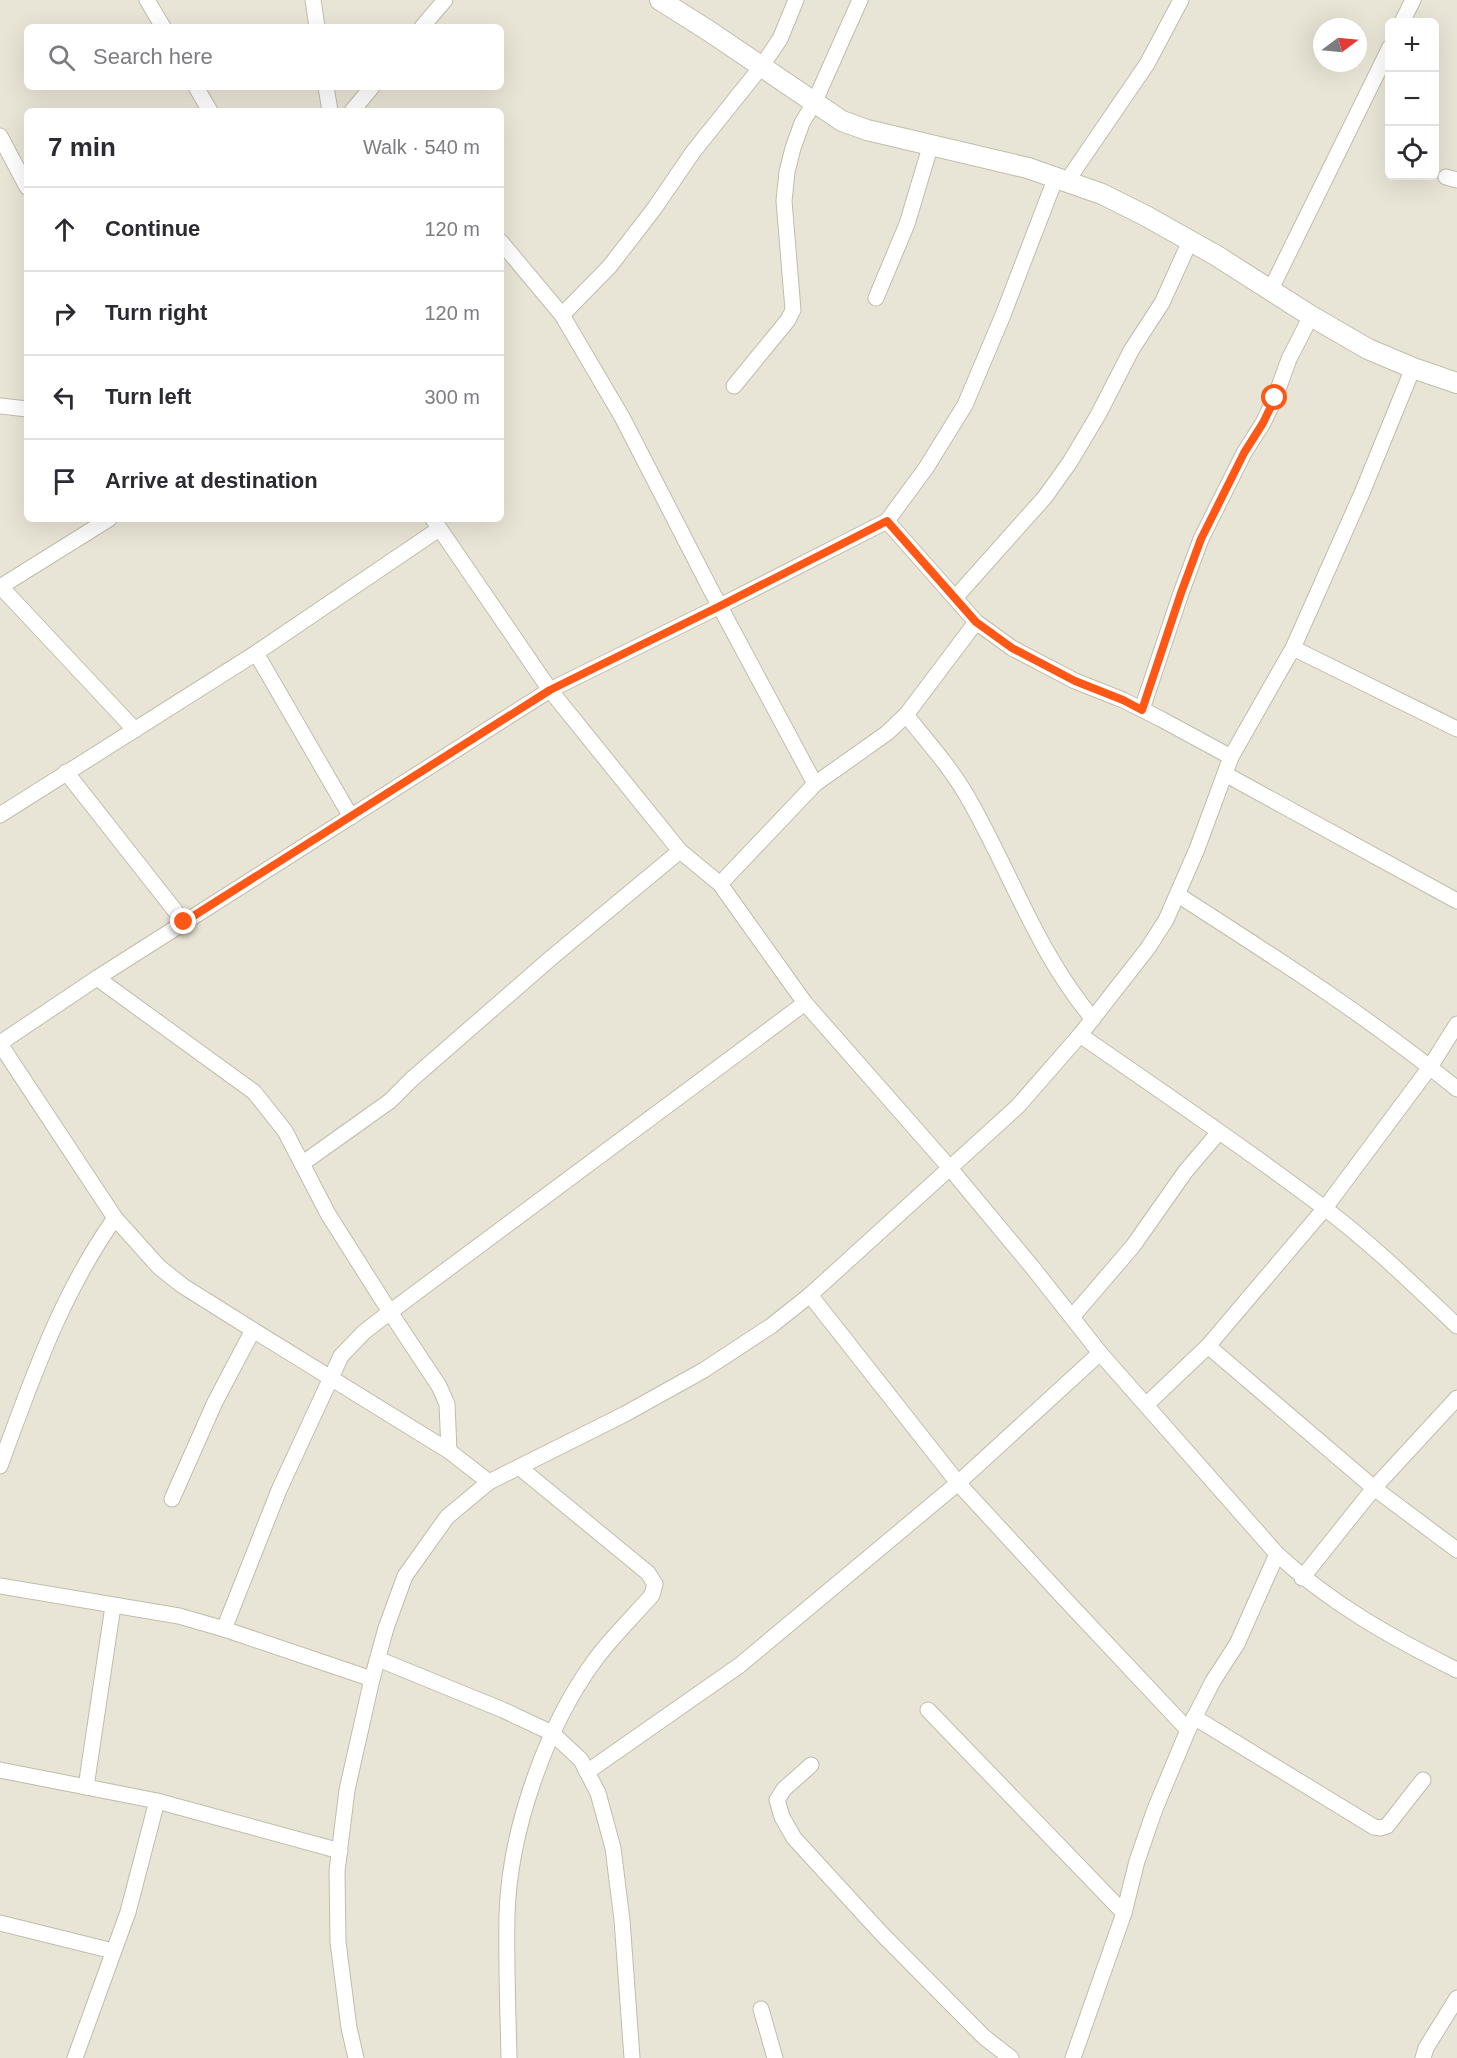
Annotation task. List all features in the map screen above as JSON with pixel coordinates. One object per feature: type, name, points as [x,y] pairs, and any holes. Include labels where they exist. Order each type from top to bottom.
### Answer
[{"type":"street","points":[[147,0],[161,24]]},
{"type":"street","points":[[313,0],[317,24]]},
{"type":"street","points":[[425,24],[445,0]]},
{"type":"street","points":[[660,0],[842,121],[867,130],[1029,168],[1129,207],[1271,289],[1368,349],[1457,383]]},
{"type":"street","points":[[562,315],[610,266],[654,209],[693,152],[761,67],[780,39],[796,0]]},
{"type":"street","points":[[734,386],[788,320],[793,310],[784,201],[793,148],[802,123],[814,103],[860,0]]},
{"type":"street","points":[[489,1482],[449,1450],[183,1286],[159,1267],[115,1218],[0,1044],[96,978],[550,690],[887,521],[926,468],[965,405],[1062,179],[1147,64],[1181,0]]},
{"type":"street","points":[[1404,18],[1413,0]]},
{"type":"street","points":[[1271,289],[1385,55]]},
{"type":"street","points":[[198,90],[208,108]]},
{"type":"street","points":[[326,90],[330,108]]},
{"type":"street","points":[[354,108],[370,90]]},
{"type":"street","points":[[0,136],[24,182]]},
{"type":"street","points":[[876,298],[907,224],[931,144]]},
{"type":"street","points":[[955,598],[1045,497],[1070,462],[1098,415],[1132,349],[1162,303],[1190,241]]},
{"type":"street","points":[[504,246],[562,315],[622,417],[815,784]]},
{"type":"street","points":[[1142,710],[1201,539],[1238,463],[1275,398],[1289,359],[1311,315]]},
{"type":"street","points":[[356,2058],[349,2028],[338,1942],[340,1851],[347,1790],[372,1679],[386,1628],[405,1576],[447,1517],[489,1482],[624,1414],[704,1370],[771,1326],[810,1295],[1018,1106],[1080,1035],[1148,948],[1166,920],[1178,895],[1231,757],[1293,648],[1362,493],[1413,368]]},
{"type":"street","points":[[0,406],[24,409]]},
{"type":"street","points":[[887,521],[976,622],[1012,648],[1075,681],[1123,700],[1231,757]]},
{"type":"street","points":[[104,522],[0,587],[135,729]]},
{"type":"street","points":[[0,814],[256,653],[436,524],[550,690],[680,851],[720,884],[805,1003],[949,1167],[1100,1353],[1277,1554],[1302,1578],[1330,1599],[1404,1644],[1457,1670]]},
{"type":"street","points":[[720,884],[815,784],[887,732],[906,715],[976,622]]},
{"type":"street","points":[[1293,648],[1457,729]]},
{"type":"street","points":[[256,653],[351,817]]},
{"type":"street","points":[[906,715],[953,773],[967,795],[1056,968],[1093,1019]]},
{"type":"street","points":[[66,772],[184,922]]},
{"type":"street","points":[[1225,774],[1457,901]]},
{"type":"street","points":[[303,1163],[390,1101],[412,1079],[551,958],[680,851]]},
{"type":"street","points":[[1178,895],[1306,977],[1457,1089]]},
{"type":"street","points":[[96,978],[254,1092],[285,1131],[328,1214],[439,1386],[447,1404],[449,1450]]},
{"type":"street","points":[[224,1629],[279,1490],[331,1377],[342,1356],[364,1332],[805,1003]]},
{"type":"street","points":[[1147,1404],[1208,1346],[1325,1208],[1430,1067],[1457,1024]]},
{"type":"street","points":[[1080,1035],[1325,1208],[1389,1262],[1457,1326]]},
{"type":"street","points":[[1072,1317],[1133,1246],[1185,1172],[1219,1132]]},
{"type":"street","points":[[0,1466],[32,1379],[68,1293],[98,1241],[115,1218]]},
{"type":"street","points":[[810,1295],[958,1483],[1063,1598],[1191,1723],[1374,1827],[1387,1826],[1423,1780]]},
{"type":"street","points":[[172,1499],[215,1402],[253,1330]]},
{"type":"street","points":[[1208,1346],[1374,1488],[1457,1550]]},
{"type":"street","points":[[587,1772],[740,1665],[958,1483],[1100,1353]]},
{"type":"street","points":[[1302,1578],[1374,1488],[1457,1398]]},
{"type":"street","points":[[509,2058],[507,1916],[512,1863],[525,1808],[552,1733],[573,1694],[595,1660],[652,1595],[655,1584],[648,1573],[519,1467]]},
{"type":"street","points":[[1073,2058],[1124,1913],[1137,1861],[1155,1809],[1191,1723],[1237,1644],[1277,1554]]},
{"type":"street","points":[[0,1586],[179,1616],[372,1679]]},
{"type":"street","points":[[86,1787],[113,1606]]},
{"type":"street","points":[[378,1659],[503,1710],[552,1733],[581,1760],[598,1792],[613,1848],[622,1920],[632,2058]]},
{"type":"street","points":[[928,1710],[1124,1913]]},
{"type":"street","points":[[811,1765],[784,1789],[777,1800],[782,1817],[794,1838],[881,1933],[984,2037],[1011,2058]]},
{"type":"street","points":[[0,1770],[157,1801],[340,1851]]},
{"type":"street","points":[[75,2058],[140,1870],[157,1801]]},
{"type":"street","points":[[0,1923],[113,1951]]},
{"type":"street","points":[[1423,2058],[1426,2048],[1457,1998]]},
{"type":"street","points":[[761,2009],[775,2058]]},
{"type":"shaded area","points":[[0,0],[1457,0],[1457,2058],[0,2058]]},
{"type":"route","points":[[184,922],[550,690],[887,521],[976,622],[1012,648],[1075,681],[1142,710],[1201,539],[1222,494],[1275,398]]}]
